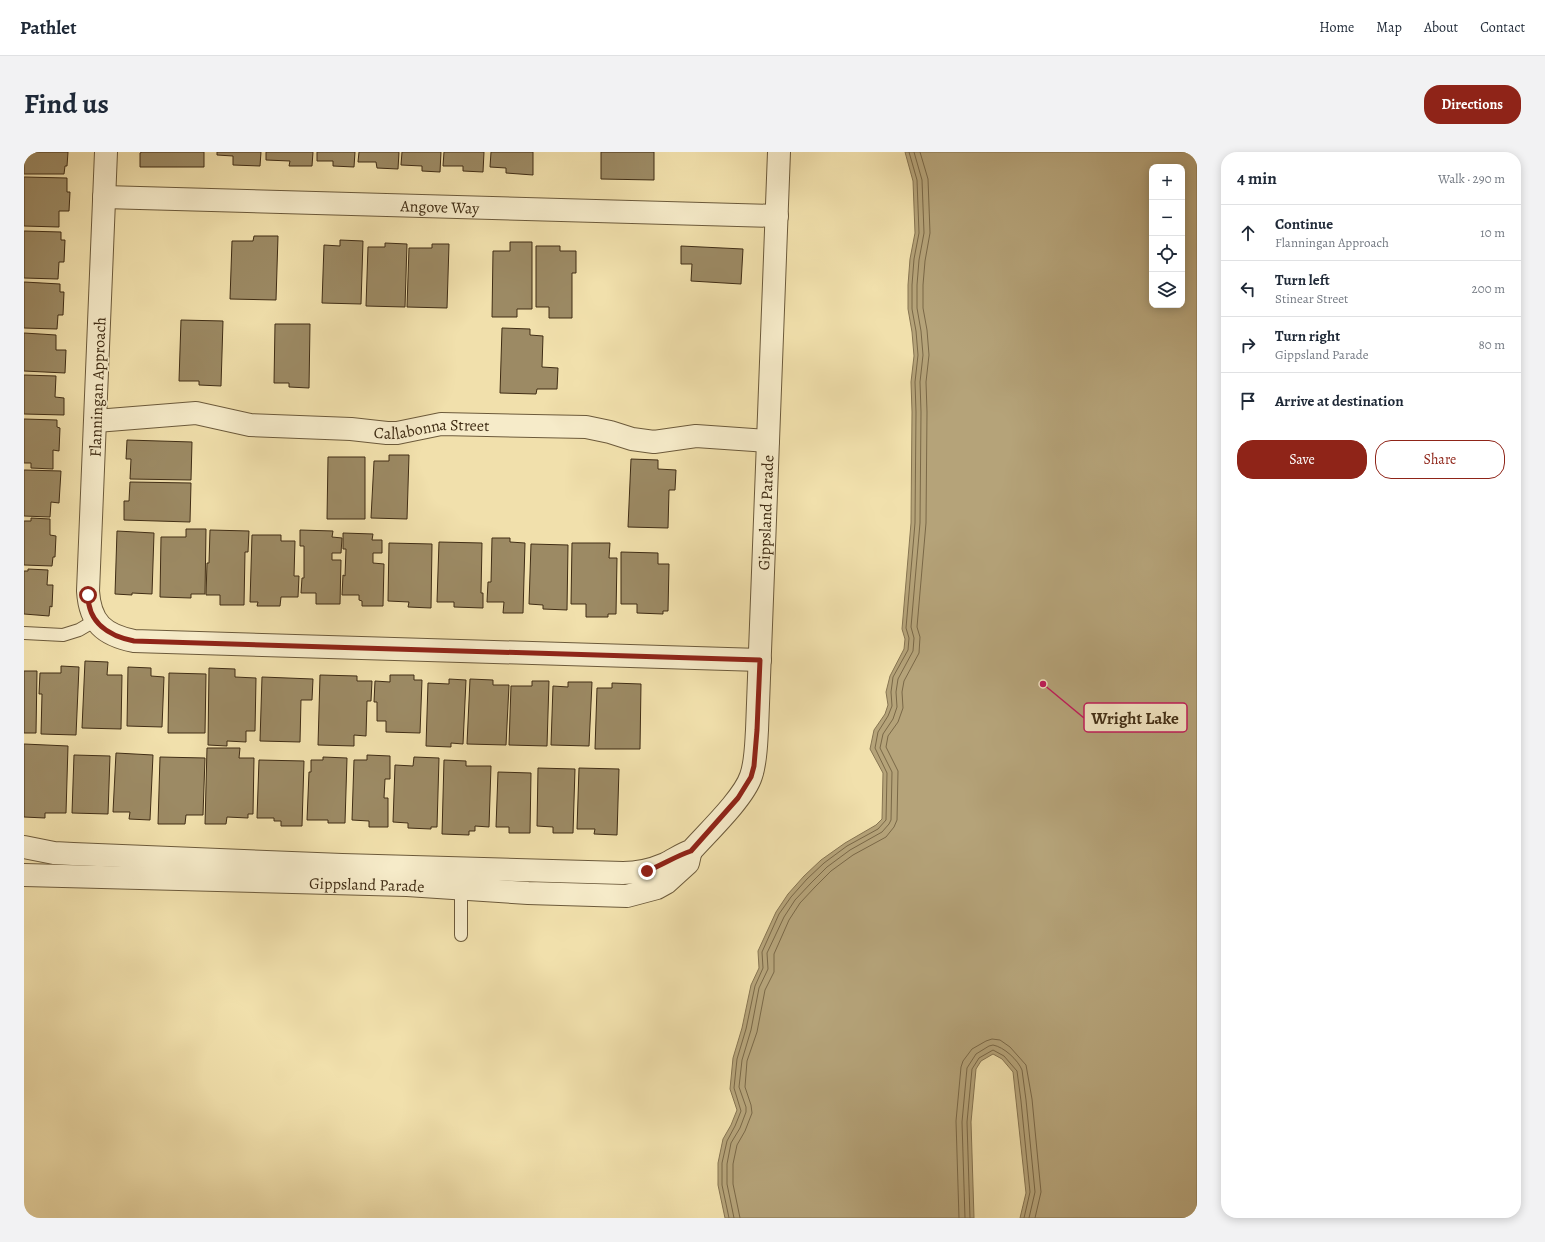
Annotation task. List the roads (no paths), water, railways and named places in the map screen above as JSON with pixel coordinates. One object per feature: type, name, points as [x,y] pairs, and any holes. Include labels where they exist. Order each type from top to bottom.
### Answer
[{"type":"street","name":"Flanningan Approach","points":[[96,620],[90,611],[88,591],[106,152]]},
{"type":"street","name":"Gippsland Parade","points":[[24,847],[38,851],[74,854],[461,879],[628,896],[653,890],[666,883],[688,863],[691,851],[738,798],[751,777],[754,766],[760,660],[779,152]]},
{"type":"street","name":"Angove Way","points":[[104,197],[777,216]]},
{"type":"street","name":"Callabonna Street","points":[[96,422],[196,413],[250,425],[351,429],[397,434],[441,424],[547,426],[586,427],[610,432],[632,439],[654,442],[696,436],[768,441]]},
{"type":"street","points":[[96,620],[109,633],[134,641],[760,660]]},
{"type":"street","name":"Gippsland Parade","points":[[24,875],[407,885],[461,879]]},
{"type":"lane","points":[[24,634],[63,635],[79,630],[96,620]]},
{"type":"lane","points":[[461,879],[461,935]]},
{"type":"water","points":[[905,152],[1197,152],[1197,1218],[1020,1218],[1026,1193],[1013,1072],[1002,1059],[993,1054],[981,1061],[976,1069],[971,1122],[974,1218],[725,1218],[718,1185],[718,1163],[723,1139],[737,1110],[730,1089],[733,1058],[742,1028],[751,985],[759,968],[758,951],[776,912],[788,894],[804,876],[821,860],[845,843],[876,825],[882,819],[883,773],[870,749],[874,730],[885,714],[888,705],[886,692],[890,676],[904,649],[905,639],[902,629],[911,523],[911,382],[914,356],[908,309],[908,285],[910,259],[915,233],[913,181]]},
{"type":"place","name":"Wright Lake","points":[[1043,684]]}]
